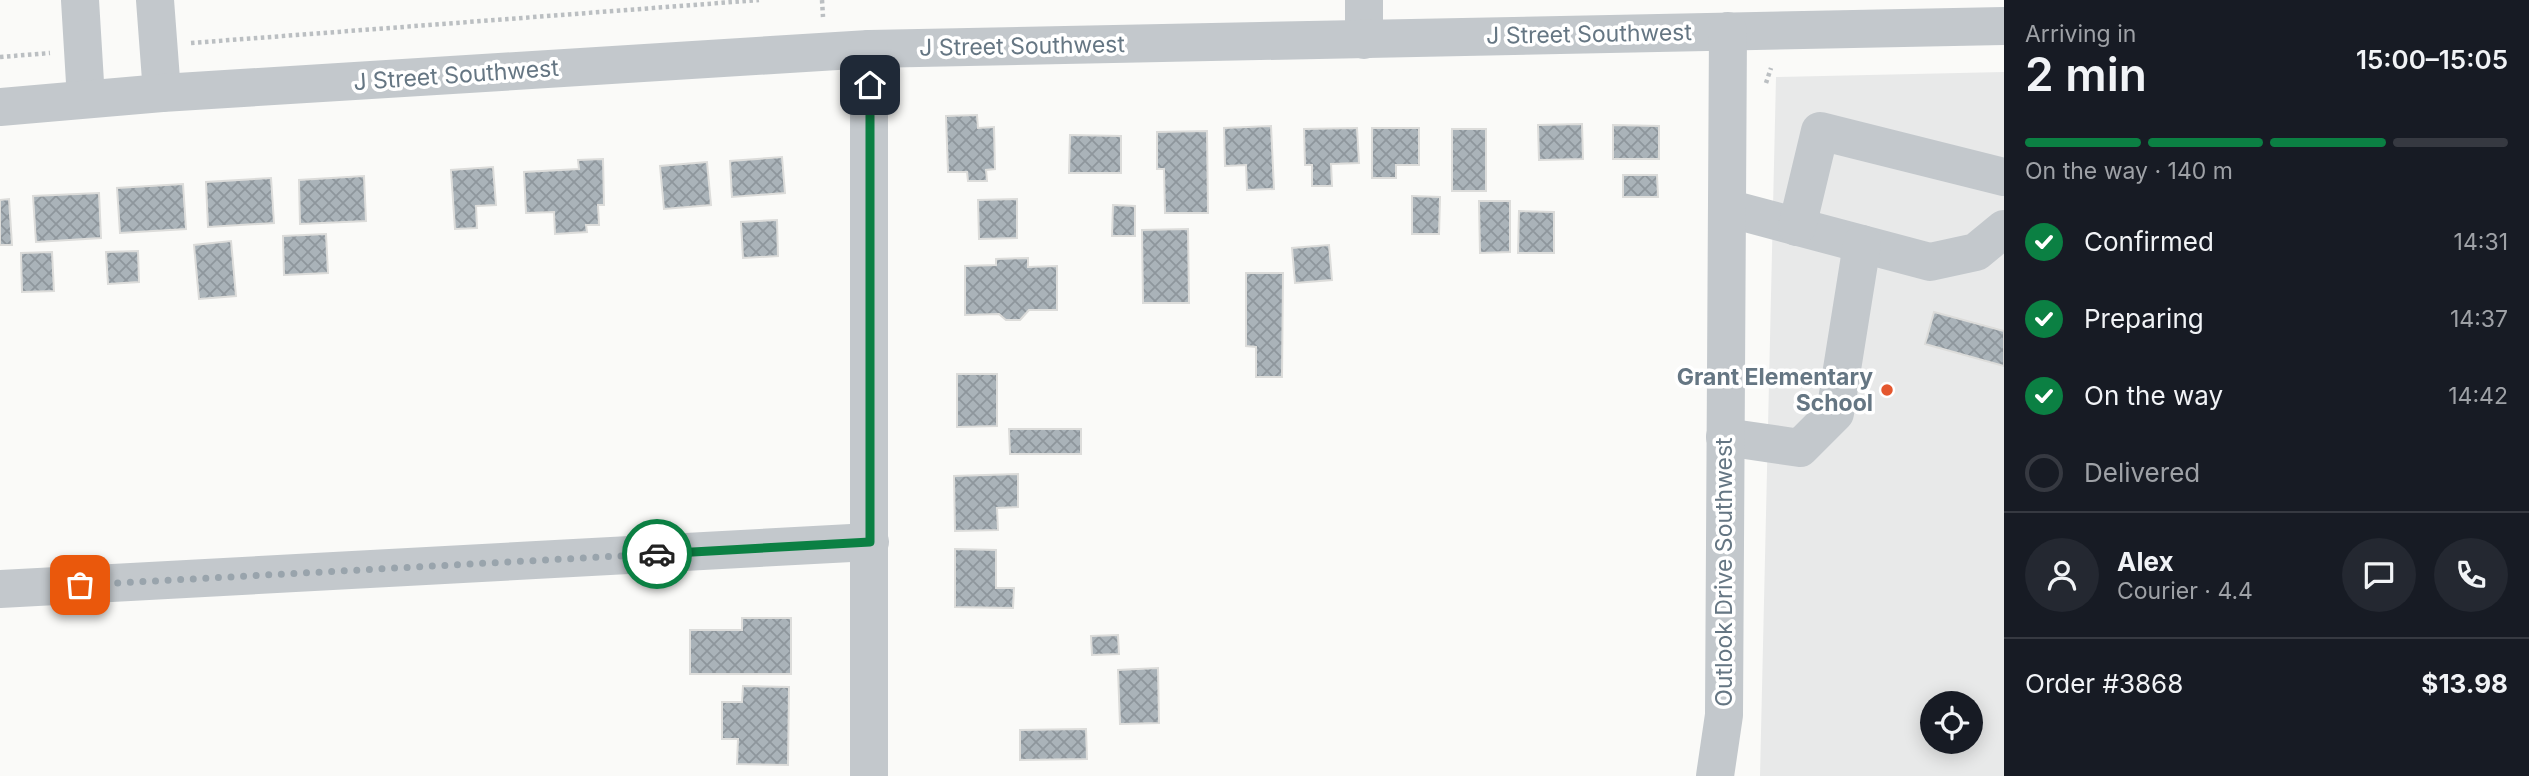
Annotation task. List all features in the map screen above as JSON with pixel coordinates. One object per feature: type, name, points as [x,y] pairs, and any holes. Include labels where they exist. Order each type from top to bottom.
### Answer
[{"type":"street","points":[[79,0],[86,99]]},
{"type":"street","points":[[155,0],[162,93]]},
{"type":"street","points":[[1364,0],[1364,40]]},
{"type":"street","name":"J Street Southwest","points":[[0,107],[162,93],[869,50],[2004,26]]},
{"type":"street","name":"Outlook Drive Southwest","points":[[1715,776],[1724,715],[1728,31]]},
{"type":"street","points":[[869,50],[869,776]]},
{"type":"street","points":[[1797,227],[1819,131],[2004,177]]},
{"type":"street","points":[[1727,208],[1930,262],[1976,252],[2004,229]]},
{"type":"street","points":[[1725,437],[1800,448],[1835,413],[1862,244]]},
{"type":"street","points":[[0,589],[870,542]]},
{"type":"path","points":[[189,43],[759,0]]},
{"type":"path","points":[[822,0],[823,20]]},
{"type":"path","points":[[0,57],[54,53]]},
{"type":"shaded area","name":"Grant Elementary School","points":[[2004,72],[2004,776],[1760,776],[1776,77]]},
{"type":"building","points":[[977,115],[978,128],[994,127],[995,169],[986,170],[987,181],[968,181],[967,172],[948,172],[946,116]]},
{"type":"building","points":[[1582,124],[1583,159],[1539,160],[1538,125]]},
{"type":"building","points":[[1613,125],[1659,126],[1659,159],[1613,159]]},
{"type":"building","points":[[1271,126],[1274,189],[1247,190],[1246,165],[1225,166],[1224,128]]},
{"type":"building","points":[[1357,128],[1359,163],[1331,164],[1332,186],[1312,186],[1312,165],[1305,165],[1304,129]]},
{"type":"building","points":[[1372,128],[1419,128],[1419,165],[1396,165],[1396,178],[1372,178]]},
{"type":"building","points":[[1452,129],[1486,129],[1486,191],[1452,191]]},
{"type":"building","points":[[1207,131],[1208,213],[1165,213],[1164,169],[1157,169],[1157,132]]},
{"type":"building","points":[[1070,135],[1121,136],[1121,173],[1069,173]]},
{"type":"building","points":[[782,157],[785,193],[732,197],[730,161]]},
{"type":"building","points":[[603,159],[604,205],[598,205],[599,225],[586,225],[587,232],[555,234],[554,212],[526,213],[524,172],[579,169],[578,160]]},
{"type":"building","points":[[707,162],[711,205],[664,209],[660,166]]},
{"type":"building","points":[[493,167],[496,205],[476,206],[477,228],[455,229],[451,170]]},
{"type":"building","points":[[1623,175],[1657,175],[1658,197],[1623,197]]},
{"type":"building","points":[[364,176],[366,221],[300,224],[299,180]]},
{"type":"building","points":[[271,178],[274,223],[208,227],[206,182]]},
{"type":"building","points":[[183,184],[186,229],[120,233],[117,188]]},
{"type":"building","points":[[99,193],[101,238],[36,242],[33,196]]},
{"type":"building","points":[[1412,196],[1440,197],[1439,234],[1412,234]]},
{"type":"building","points":[[9,199],[12,245],[0,245],[0,200]]},
{"type":"building","points":[[1017,199],[1017,238],[979,239],[978,200]]},
{"type":"building","points":[[1479,201],[1510,201],[1510,252],[1480,253]]},
{"type":"building","points":[[1113,205],[1135,206],[1135,236],[1112,236]]},
{"type":"building","points":[[1519,211],[1554,212],[1554,253],[1518,253]]},
{"type":"building","points":[[777,220],[778,256],[743,258],[741,222]]},
{"type":"building","points":[[1188,229],[1189,303],[1143,303],[1142,230]]},
{"type":"building","points":[[326,234],[328,273],[284,275],[283,236]]},
{"type":"building","points":[[231,241],[236,296],[199,299],[194,245]]},
{"type":"building","points":[[1329,245],[1332,280],[1295,283],[1292,248]]},
{"type":"building","points":[[138,251],[139,282],[108,284],[106,252]]},
{"type":"building","points":[[52,252],[54,291],[22,292],[21,253]]},
{"type":"building","points":[[1028,258],[1028,267],[1057,266],[1057,310],[1029,310],[1020,320],[1006,320],[999,314],[965,315],[965,266],[996,265],[996,259]]},
{"type":"building","points":[[1246,273],[1283,273],[1282,377],[1256,377],[1256,347],[1246,346]]},
{"type":"building","points":[[1934,312],[2004,331],[2004,366],[1925,344]]},
{"type":"building","points":[[957,374],[997,374],[997,426],[957,427]]},
{"type":"building","points":[[1009,429],[1081,429],[1081,454],[1010,454]]},
{"type":"building","points":[[1018,474],[1018,507],[997,508],[998,530],[955,531],[954,476]]},
{"type":"building","points":[[955,549],[996,550],[996,588],[1014,588],[1013,608],[955,607]]},
{"type":"building","points":[[742,618],[791,618],[791,674],[690,674],[690,630],[742,630]]},
{"type":"building","points":[[1118,635],[1119,654],[1092,655],[1091,636]]},
{"type":"building","points":[[1158,668],[1159,723],[1120,724],[1118,670]]},
{"type":"building","points":[[743,686],[789,687],[788,765],[737,764],[738,739],[722,739],[722,702],[742,702]]},
{"type":"building","points":[[1086,729],[1087,759],[1020,760],[1020,730]]},
{"type":"way so far","points":[[80,585],[657,554]]},
{"type":"place","name":"Grant Elementary School","points":[[1887,390]]},
{"type":"route","points":[[657,554],[870,542],[870,85]]}]
